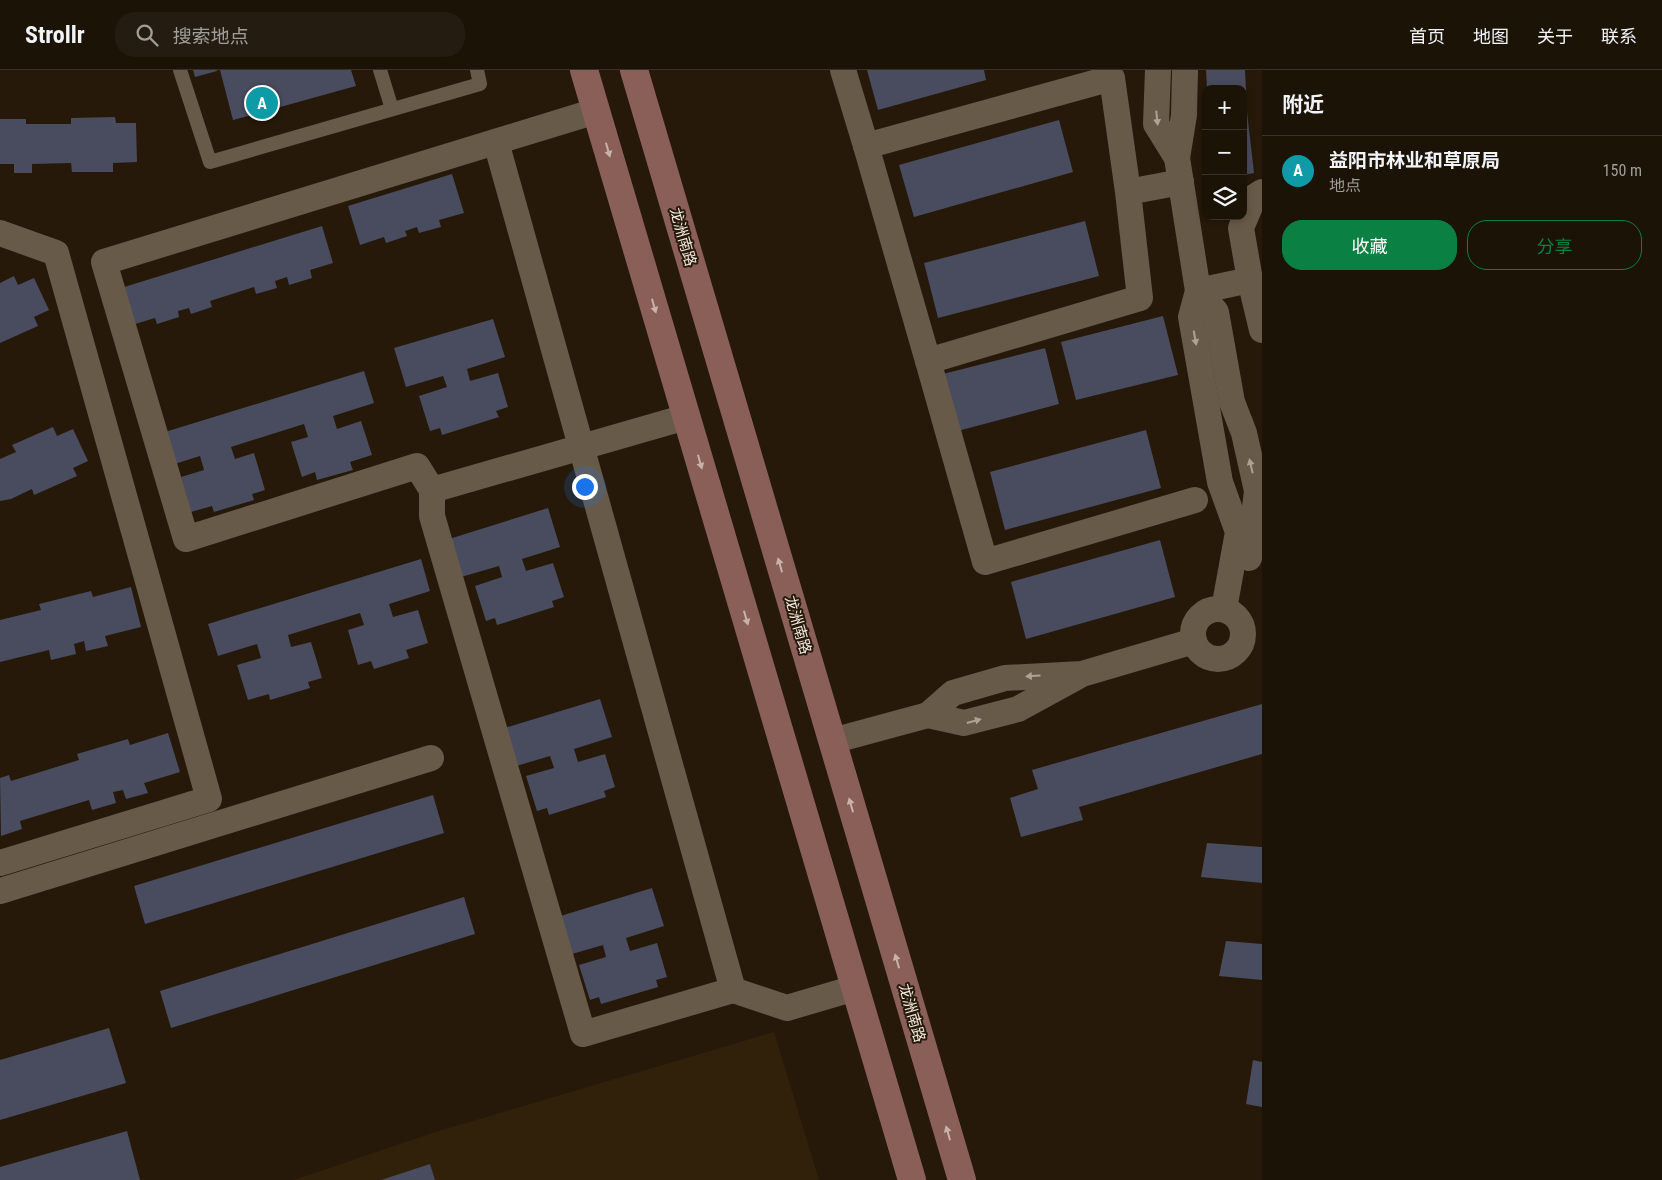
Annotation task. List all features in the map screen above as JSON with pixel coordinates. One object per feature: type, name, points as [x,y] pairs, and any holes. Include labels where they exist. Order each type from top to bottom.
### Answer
[{"type":"main road","points":[[584,70],[912,1180]]},
{"type":"main road","name":"龙洲南路","points":[[634,70],[962,1180]]},
{"type":"street","points":[[843,70],[985,562],[1195,500]]},
{"type":"street","points":[[1158,70],[1156,124],[1179,170]]},
{"type":"street","points":[[1185,70],[1184,115],[1179,170],[1198,290],[1216,312],[1232,402],[1244,433],[1257,491],[1254,531],[1232,614]]},
{"type":"street","points":[[866,146],[1112,78],[1140,298],[928,360]]},
{"type":"street","points":[[596,111],[104,262],[186,539],[417,466],[432,490],[432,516],[583,1034],[733,990],[788,1008],[855,988]]},
{"type":"street","points":[[496,142],[733,990]]},
{"type":"street","points":[[1128,192],[1179,170]]},
{"type":"street","points":[[1262,192],[1254,197],[1241,228],[1250,280],[1262,330]]},
{"type":"street","points":[[0,233],[56,252],[208,799],[0,863]]},
{"type":"street","points":[[1198,290],[1250,280]]},
{"type":"street","points":[[432,490],[686,417]]},
{"type":"street","points":[[1215,608],[1232,614],[1243,626],[1242,644],[1230,657],[1213,659],[1198,649],[1194,641],[1194,624],[1200,616],[1215,608]]},
{"type":"street","points":[[832,742],[928,715],[953,693],[996,680],[1082,674],[1194,641]]},
{"type":"street","points":[[0,891],[431,758]]},
{"type":"lane","points":[[180,70],[210,162],[480,84],[476,70]]},
{"type":"lane","points":[[380,70],[392,109]]},
{"type":"shaded area","points":[[774,1032],[819,1180],[294,1180],[435,1132]]},
{"type":"building","points":[[193,70],[217,70],[217,71],[195,77]]},
{"type":"building","points":[[220,70],[351,70],[356,86],[233,120]]},
{"type":"building","points":[[867,70],[984,70],[986,80],[878,110]]},
{"type":"building","points":[[1206,70],[1245,70],[1246,85],[1207,85]]},
{"type":"building","points":[[1247,112],[1254,173],[1247,174]]},
{"type":"building","points":[[115,117],[116,123],[136,123],[137,162],[113,163],[113,172],[72,172],[71,163],[32,164],[32,173],[14,173],[14,164],[0,164],[0,119],[26,119],[26,124],[71,124],[71,118]]},
{"type":"building","points":[[1059,120],[1073,172],[914,217],[899,165]]},
{"type":"building","points":[[452,174],[464,213],[439,220],[441,227],[419,233],[417,227],[405,231],[407,236],[386,243],[384,237],[360,245],[348,206]]},
{"type":"building","points":[[1085,221],[1099,276],[938,318],[924,263]]},
{"type":"building","points":[[322,226],[333,263],[310,270],[312,278],[289,285],[287,277],[275,281],[277,288],[256,294],[254,287],[210,301],[212,307],[191,314],[189,308],[178,311],[179,317],[157,324],[155,318],[132,325],[121,288]]},
{"type":"building","points":[[14,276],[18,285],[34,278],[49,310],[34,317],[38,326],[0,343],[0,283]]},
{"type":"building","points":[[1163,316],[1178,375],[1076,400],[1061,342]]},
{"type":"building","points":[[493,319],[505,357],[467,369],[470,381],[498,373],[508,407],[496,411],[499,417],[442,435],[440,428],[430,431],[419,396],[447,387],[443,376],[406,387],[394,348]]},
{"type":"building","points":[[1045,348],[1059,404],[954,432],[939,375]]},
{"type":"building","points":[[364,371],[374,403],[333,416],[337,429],[361,421],[372,455],[350,462],[353,470],[317,480],[315,472],[302,477],[291,442],[308,437],[304,424],[231,447],[235,459],[254,453],[265,490],[252,494],[254,500],[214,512],[212,506],[191,512],[181,477],[204,470],[200,456],[162,468],[152,436]]},
{"type":"building","points":[[53,427],[57,436],[73,429],[88,461],[73,468],[77,476],[34,495],[32,489],[11,499],[0,501],[0,459],[16,452],[12,445]]},
{"type":"building","points":[[1146,430],[1161,488],[1005,530],[990,472]]},
{"type":"building","points":[[548,508],[560,547],[522,559],[526,571],[553,563],[564,597],[552,601],[554,607],[497,625],[495,618],[486,621],[475,586],[502,577],[499,566],[461,577],[449,539]]},
{"type":"building","points":[[1160,540],[1175,597],[1026,639],[1011,582]]},
{"type":"building","points":[[421,559],[430,591],[389,604],[393,617],[418,610],[428,643],[406,650],[409,658],[374,669],[371,661],[358,665],[348,630],[364,625],[360,613],[288,635],[291,647],[311,642],[322,678],[308,682],[310,688],[270,700],[269,694],[248,700],[237,665],[261,658],[257,644],[218,656],[208,624]]},
{"type":"building","points":[[131,587],[141,627],[105,636],[108,646],[86,651],[84,641],[74,644],[76,654],[51,660],[49,650],[0,662],[0,620],[41,610],[39,604],[91,591],[93,597]]},
{"type":"building","points":[[600,699],[612,737],[574,749],[578,762],[605,754],[615,787],[604,791],[606,797],[549,815],[547,808],[537,811],[526,776],[554,768],[550,756],[513,767],[501,729]]},
{"type":"building","points":[[1262,704],[1262,754],[1079,807],[1083,820],[1021,837],[1010,798],[1038,789],[1032,770]]},
{"type":"building","points":[[168,733],[180,772],[144,783],[148,793],[126,799],[123,790],[113,792],[116,803],[92,810],[89,800],[20,821],[22,829],[1,836],[0,778],[9,775],[11,781],[79,760],[77,754],[128,739],[130,745]]},
{"type":"building","points":[[433,795],[444,833],[145,924],[134,886]]},
{"type":"building","points":[[1207,843],[1262,847],[1262,883],[1201,877]]},
{"type":"building","points":[[652,888],[664,926],[626,938],[630,951],[657,943],[667,977],[656,980],[658,987],[601,1004],[599,997],[590,1000],[579,965],[606,957],[603,945],[565,956],[554,918]]},
{"type":"building","points":[[464,897],[475,934],[171,1028],[160,991]]},
{"type":"building","points":[[1226,941],[1262,944],[1262,980],[1219,976]]},
{"type":"building","points":[[109,1028],[126,1083],[0,1120],[0,1060]]},
{"type":"building","points":[[1253,1060],[1262,1062],[1262,1107],[1246,1104]]},
{"type":"building","points":[[127,1131],[140,1180],[0,1180],[0,1167]]},
{"type":"building","points":[[430,1164],[435,1180],[381,1180]]},
{"type":"place","name":"益阳市林业和草原局","points":[[262,103]]}]
